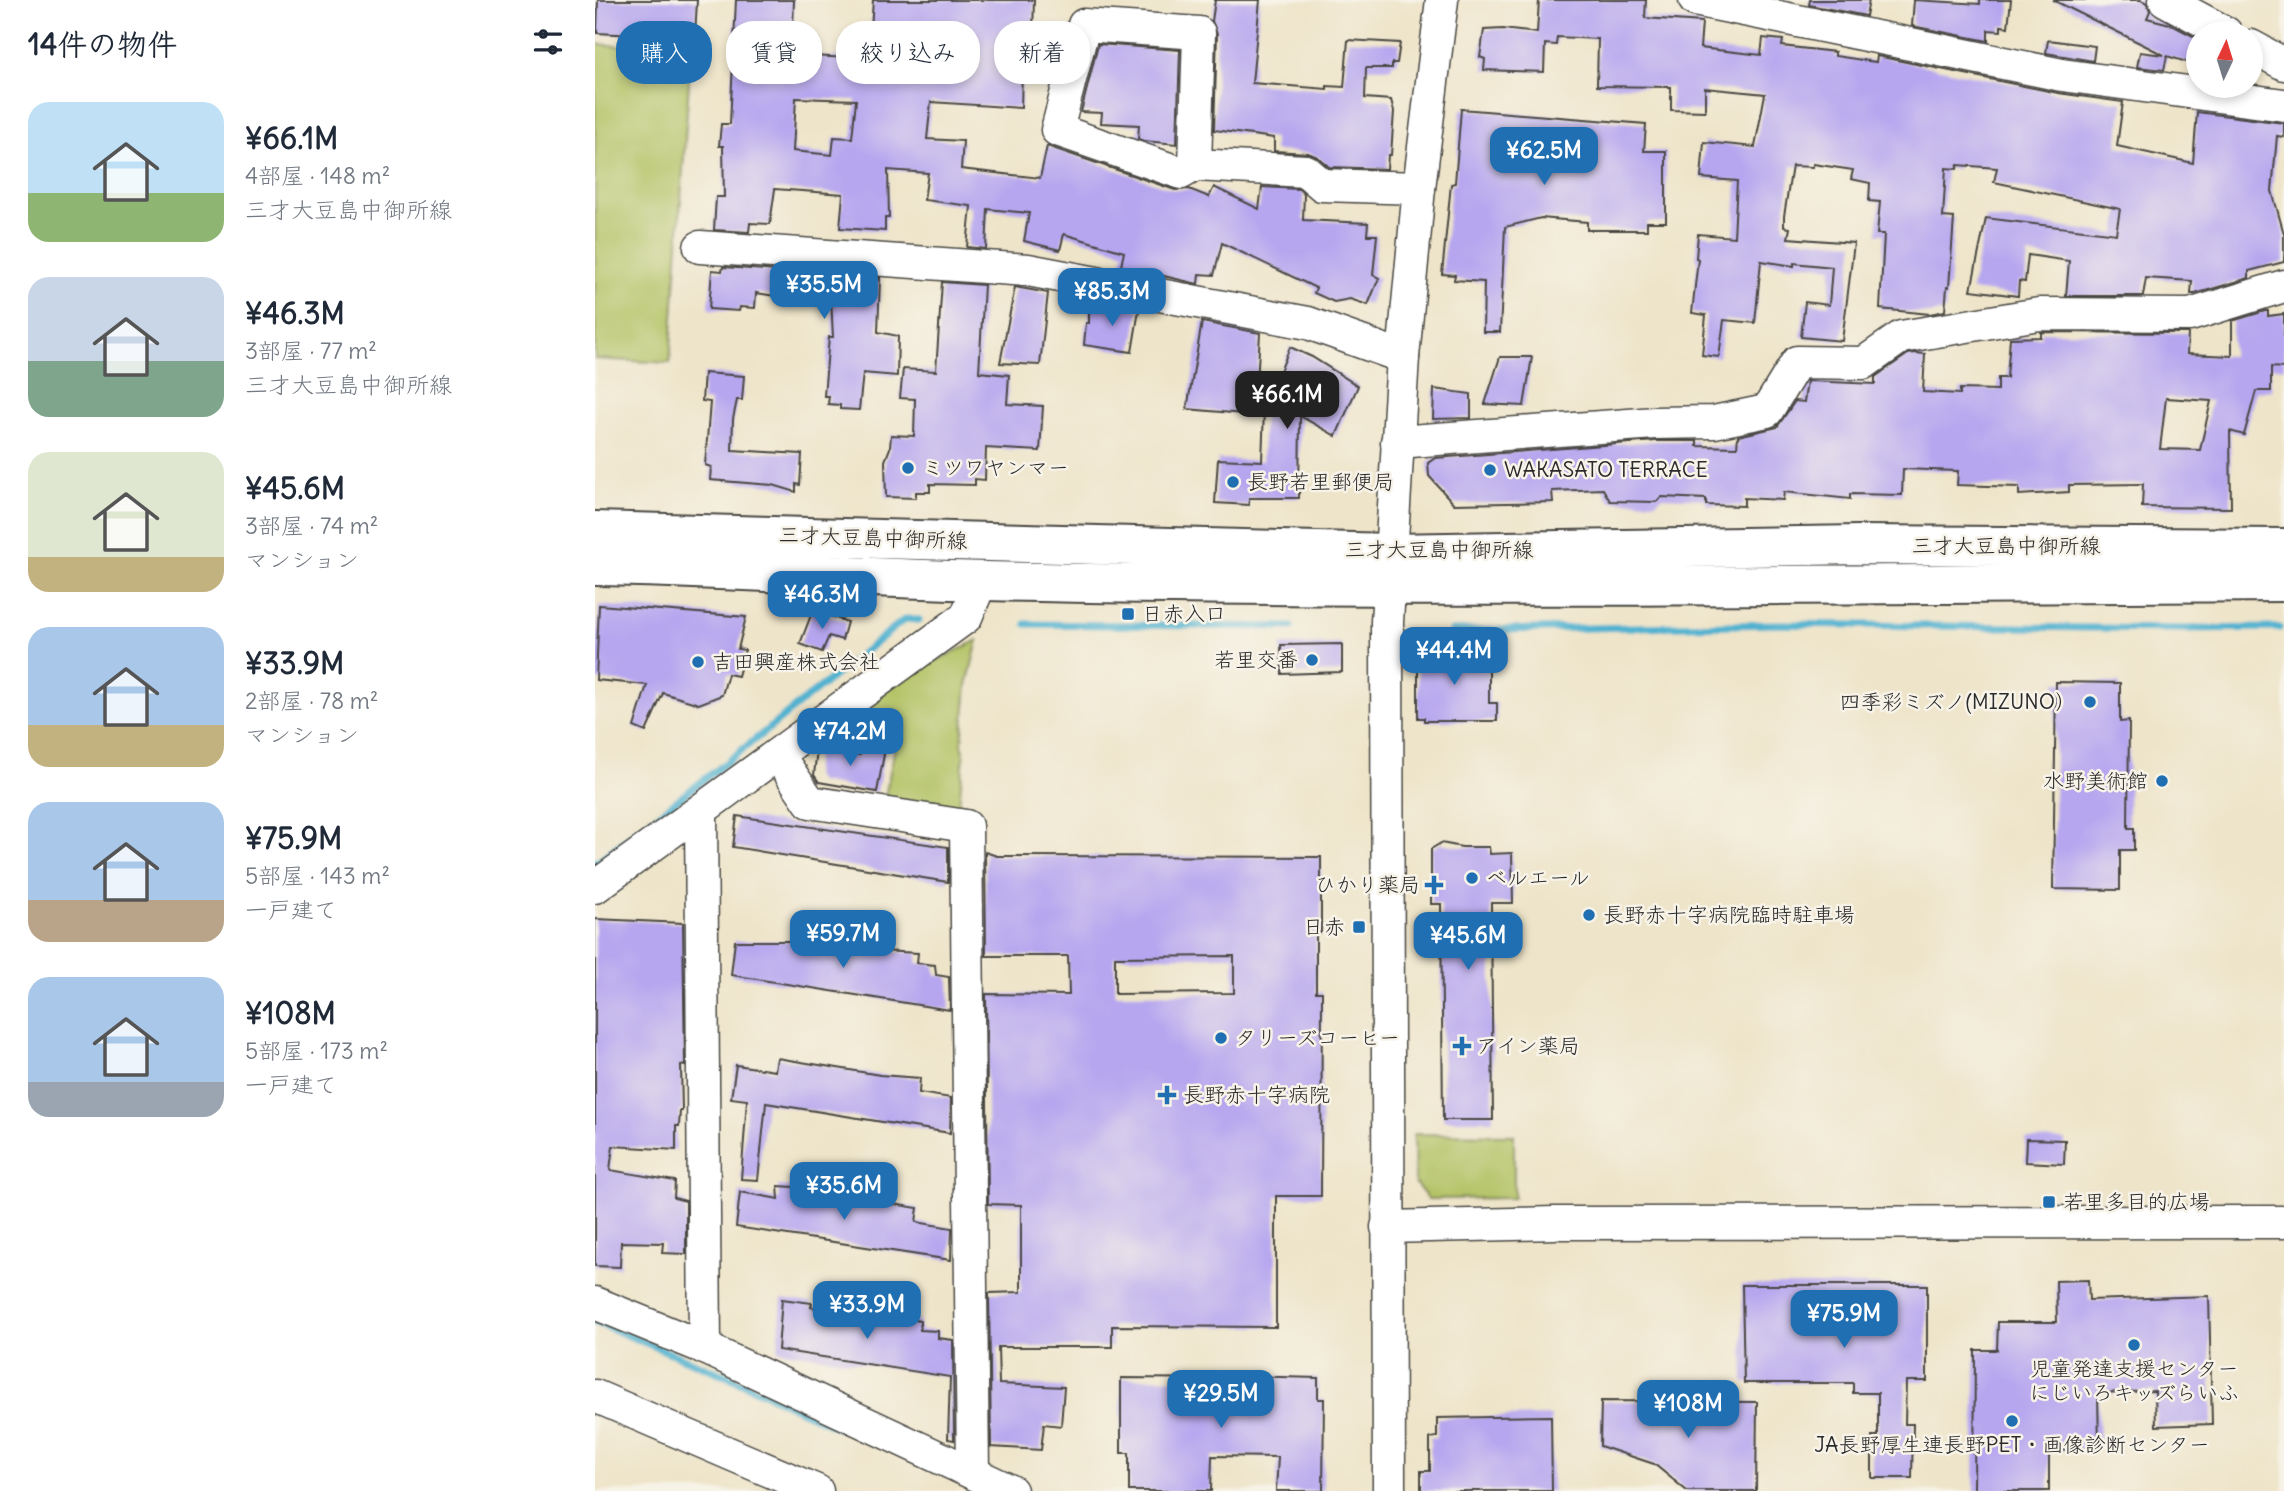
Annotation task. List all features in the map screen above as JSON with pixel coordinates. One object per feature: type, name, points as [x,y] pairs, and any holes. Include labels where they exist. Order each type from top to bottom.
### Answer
[{"type":"main road","name":"三才大豆島中御所線","points":[[595,531],[1389,569],[2284,582]]},
{"type":"main road","name":"三才大豆島中御所線","points":[[595,566],[981,581],[1389,569],[1845,545],[2284,548]]},
{"type":"street","points":[[1389,1491],[1389,569],[1403,357],[1419,188],[1442,0]]},
{"type":"street","points":[[1695,0],[2062,75],[2284,105]]},
{"type":"street","points":[[2165,0],[2203,21]]},
{"type":"street","points":[[1195,165],[1199,33],[1084,25],[1057,130],[1181,173],[1195,165],[1306,171],[1322,185],[1419,188]]},
{"type":"street","points":[[2263,53],[2284,64]]},
{"type":"street","points":[[699,247],[1028,270],[1308,323],[1403,357]]},
{"type":"street","points":[[1397,442],[1655,423],[1714,422],[1748,417],[1767,411],[1797,362],[1864,363],[1901,337],[2039,314],[2190,314],[2284,286]]},
{"type":"street","points":[[595,887],[966,617],[981,581]]},
{"type":"street","points":[[778,755],[810,802],[966,826],[973,1473]]},
{"type":"street","points":[[701,811],[705,1348]]},
{"type":"street","points":[[1387,1227],[1555,1223],[2284,1222]]},
{"type":"street","points":[[595,1303],[705,1348],[1011,1491]]},
{"type":"street","points":[[595,1396],[817,1491]]},
{"type":"green space","points":[[595,44],[616,46],[616,84],[689,84],[670,363],[595,359]]},
{"type":"green space","points":[[978,640],[967,685],[958,814],[883,807],[895,747],[830,733],[905,676]]},
{"type":"green space","points":[[1414,1134],[1514,1135],[1514,1198],[1428,1199],[1415,1183]]},
{"type":"building","points":[[598,0],[697,0],[696,21],[616,21],[616,34],[597,33]]},
{"type":"building","points":[[736,0],[794,0],[793,21],[735,21]]},
{"type":"building","points":[[873,0],[1034,0],[1033,21],[994,21],[994,84],[1022,84],[1021,108],[931,102],[927,139],[963,141],[961,169],[1040,178],[1047,146],[1175,190],[1189,189],[1209,197],[1214,187],[1259,209],[1262,187],[1299,189],[1304,194],[1303,220],[1368,223],[1367,235],[1377,235],[1373,275],[1379,278],[1368,305],[1350,299],[1334,302],[1314,293],[1316,288],[1222,243],[1214,275],[1199,274],[1198,284],[1121,266],[1124,252],[1064,234],[1060,250],[1024,241],[1029,213],[988,209],[986,249],[967,247],[971,206],[924,200],[928,173],[888,170],[889,218],[885,218],[885,231],[840,228],[843,194],[775,189],[770,224],[750,223],[749,232],[714,230],[716,197],[724,197],[723,146],[719,146],[721,124],[730,124],[732,84],[822,84],[822,57],[836,57],[836,84],[980,84],[980,21],[872,21]],"holes":[[[796,98],[856,100],[852,138],[834,137],[832,155],[793,151]]]},
{"type":"building","points":[[1215,0],[1260,0],[1252,83],[1327,89],[1327,86],[1344,87],[1348,40],[1400,43],[1397,63],[1392,63],[1392,68],[1366,68],[1365,98],[1391,100],[1394,111],[1391,155],[1388,155],[1387,169],[1329,167],[1318,157],[1308,153],[1274,151],[1274,138],[1214,130],[1217,34],[1212,21]]},
{"type":"building","points":[[1539,0],[1646,0],[1645,18],[1702,22],[1700,48],[1761,55],[1763,38],[1783,40],[1782,46],[1835,52],[1835,56],[1876,62],[1877,56],[2058,93],[2123,102],[2117,146],[2193,163],[2197,112],[2284,123],[2284,137],[2277,136],[2272,191],[2284,234],[2284,262],[2249,271],[2249,278],[2195,294],[2191,294],[2192,281],[2146,278],[2143,296],[2066,296],[2069,261],[2028,255],[2025,282],[2019,281],[2018,296],[1971,290],[1986,218],[2116,234],[2120,209],[1994,182],[1997,168],[1958,165],[1957,169],[1946,168],[1943,217],[1954,218],[1945,311],[1930,314],[1880,309],[1884,234],[1877,234],[1880,202],[1869,201],[1870,183],[1851,179],[1853,170],[1813,164],[1813,167],[1792,166],[1784,216],[1784,227],[1790,228],[1788,238],[1854,243],[1842,341],[1801,337],[1805,302],[1829,305],[1832,267],[1794,263],[1794,266],[1761,261],[1755,323],[1724,320],[1719,357],[1702,355],[1706,315],[1692,313],[1698,234],[1734,237],[1737,181],[1701,178],[1704,142],[1755,147],[1765,94],[1705,88],[1705,111],[1671,110],[1671,87],[1597,86],[1598,39],[1557,37],[1556,45],[1545,44],[1544,72],[1484,70],[1485,59],[1480,57],[1484,30],[1537,33]]},
{"type":"building","points":[[1810,0],[1869,0],[1866,16],[1809,5]]},
{"type":"building","points":[[1914,0],[1980,4],[1980,0],[2011,0],[2008,27],[2001,26],[2001,31],[1988,30],[1988,41],[1912,26]]},
{"type":"building","points":[[2053,0],[2141,0],[2147,3],[2150,11],[2147,18],[2170,24],[2186,32],[2186,62],[2167,56],[2164,70],[2137,67],[2140,52],[2164,55]]},
{"type":"building","points":[[2048,40],[2095,46],[2093,61],[2046,53]]},
{"type":"building","points":[[1098,44],[1180,50],[1177,144],[1138,139],[1139,125],[1101,123],[1102,113],[1081,112]]},
{"type":"building","points":[[1461,109],[1646,124],[1644,151],[1666,151],[1666,222],[1647,222],[1647,230],[1587,230],[1587,222],[1541,218],[1505,227],[1500,332],[1483,332],[1484,282],[1454,280],[1455,275],[1442,274],[1451,184],[1455,183]]},
{"type":"building","points":[[723,267],[880,278],[878,332],[898,336],[897,376],[863,373],[859,410],[840,409],[840,405],[828,404],[829,396],[824,396],[829,337],[833,337],[831,298],[782,297],[756,293],[755,308],[740,307],[739,311],[709,309],[712,270],[722,271]]},
{"type":"building","points":[[942,282],[984,285],[979,372],[1009,375],[1007,404],[1043,406],[1040,451],[986,448],[985,480],[975,479],[975,485],[930,484],[930,492],[916,492],[916,498],[886,497],[885,461],[891,435],[914,436],[915,399],[900,398],[903,369],[936,371]]},
{"type":"building","points":[[1015,287],[1048,293],[1040,365],[1000,363]]},
{"type":"building","points":[[1092,304],[1139,310],[1132,352],[1084,345],[1086,323],[1089,323],[1089,309],[1092,309]]},
{"type":"building","points":[[2265,311],[2268,311],[2268,316],[2284,314],[2284,368],[2271,367],[2271,391],[2256,391],[2244,435],[2230,431],[2231,508],[2142,507],[2143,484],[2069,485],[2069,492],[2019,495],[2019,487],[1957,485],[1958,471],[1903,469],[1902,495],[1850,494],[1850,499],[1784,492],[1783,500],[1744,498],[1744,506],[1706,505],[1706,499],[1662,497],[1656,502],[1610,501],[1603,489],[1552,491],[1553,502],[1454,504],[1429,476],[1428,463],[1435,458],[1656,441],[1697,441],[1697,446],[1737,447],[1738,436],[1777,427],[1795,401],[1804,402],[1807,381],[1875,384],[1875,377],[1908,354],[1925,354],[1923,392],[1960,394],[1960,389],[1998,390],[1998,378],[2007,378],[2010,338],[2041,337],[2041,332],[2188,333],[2187,354],[2232,356],[2232,321]],"holes":[[[2166,398],[2211,401],[2200,450],[2160,449]]]},
{"type":"building","points":[[1202,322],[1260,333],[1255,415],[1187,409]]},
{"type":"building","points":[[1290,347],[1312,357],[1358,386],[1336,436],[1300,416],[1299,498],[1249,498],[1249,505],[1215,503],[1218,459],[1262,461],[1264,410]]},
{"type":"building","points":[[1500,357],[1532,357],[1524,406],[1485,404]]},
{"type":"building","points":[[704,373],[744,376],[742,400],[737,400],[733,419],[732,450],[802,454],[800,485],[796,484],[796,492],[773,485],[710,480],[711,467],[705,465],[710,402],[702,401]]},
{"type":"building","points":[[1434,389],[1471,394],[1471,418],[1433,419]]},
{"type":"building","points":[[599,605],[746,617],[738,649],[745,650],[738,676],[728,674],[722,695],[699,704],[663,693],[646,732],[634,727],[647,685],[596,680]]},
{"type":"building","points":[[813,610],[847,622],[842,640],[829,636],[822,652],[800,644]]},
{"type":"building","name":"若里交番","points":[[1342,644],[1342,672],[1282,674],[1281,645]]},
{"type":"building","points":[[1424,649],[1474,649],[1474,663],[1489,663],[1489,703],[1497,703],[1497,721],[1424,721],[1424,718],[1418,718],[1418,659]]},
{"type":"building","points":[[2056,682],[2120,683],[2120,722],[2129,721],[2128,828],[2134,828],[2134,850],[2120,850],[2120,890],[2053,889]]},
{"type":"building","points":[[863,746],[885,749],[877,792],[819,782],[814,775],[817,749],[860,755]]},
{"type":"building","points":[[737,816],[948,847],[948,882],[733,847]]},
{"type":"building","points":[[1441,843],[1462,847],[1489,847],[1490,854],[1512,853],[1513,903],[1491,903],[1493,1120],[1443,1120],[1441,904],[1431,904],[1431,849]]},
{"type":"building","points":[[985,852],[997,856],[1321,857],[1321,932],[1316,933],[1316,992],[1322,992],[1321,1196],[1276,1196],[1276,1327],[1112,1326],[1112,1347],[998,1347],[999,1384],[1064,1387],[1061,1426],[1044,1424],[1041,1450],[991,1447],[989,1293],[1021,1292],[1021,1205],[988,1204],[986,994],[1069,995],[1068,956],[986,956]],"holes":[[[1234,956],[1234,993],[1115,994],[1115,957]]]},
{"type":"building","points":[[595,919],[683,923],[685,1066],[681,1065],[682,1111],[679,1126],[676,1126],[676,1150],[613,1146],[610,1170],[675,1181],[674,1198],[686,1201],[686,1254],[662,1253],[663,1243],[621,1242],[620,1267],[595,1266]]},
{"type":"building","points":[[735,941],[840,941],[863,945],[863,950],[918,953],[917,963],[935,965],[936,975],[949,977],[950,1010],[731,975]]},
{"type":"building","points":[[777,1058],[880,1075],[920,1078],[919,1093],[951,1098],[950,1133],[766,1103],[758,1180],[741,1179],[747,1100],[731,1098],[736,1065],[775,1071]]},
{"type":"building","points":[[2026,1139],[2065,1140],[2064,1164],[2025,1162]]},
{"type":"building","points":[[778,1186],[810,1188],[810,1191],[918,1208],[916,1222],[952,1228],[951,1260],[736,1227],[740,1192],[779,1199]]},
{"type":"building","points":[[2088,1280],[2089,1300],[2209,1296],[2212,1424],[2156,1426],[2155,1391],[2098,1393],[2099,1449],[2049,1450],[2049,1491],[1974,1491],[1975,1350],[1997,1350],[1998,1322],[2057,1322],[2056,1281]]},
{"type":"building","points":[[1742,1285],[1927,1285],[1927,1381],[1906,1381],[1905,1424],[1913,1424],[1912,1478],[1872,1478],[1872,1436],[1878,1436],[1878,1393],[1853,1393],[1853,1383],[1744,1383]]},
{"type":"building","points":[[782,1299],[812,1303],[811,1307],[890,1315],[920,1321],[920,1330],[938,1331],[938,1338],[953,1340],[954,1440],[948,1439],[950,1377],[778,1350]]},
{"type":"building","points":[[1240,1376],[1318,1378],[1318,1399],[1324,1399],[1323,1491],[1276,1491],[1278,1457],[1212,1456],[1211,1491],[1129,1491],[1129,1453],[1121,1453],[1121,1378],[1240,1379]]},
{"type":"building","points":[[1601,1401],[1757,1402],[1756,1491],[1687,1491],[1654,1464],[1600,1446]]},
{"type":"building","points":[[1551,1416],[1552,1491],[1421,1491],[1421,1471],[1430,1471],[1430,1438],[1437,1437],[1437,1418]]},
{"type":"waterway","points":[[595,863],[727,762],[905,619],[919,620]]},
{"type":"waterway","points":[[1026,624],[1291,627]]},
{"type":"waterway","points":[[1452,631],[1778,624],[2279,628]]},
{"type":"waterway","points":[[595,1322],[736,1380],[841,1429]]},
{"type":"place","name":"ミツワヤンマー","points":[[908,468]]},
{"type":"place","name":"WAKASATO TERRACE","points":[[1490,470]]},
{"type":"place","name":"長野若里郵便局","points":[[1233,482]]},
{"type":"place","name":"日赤入口","points":[[1128,614]]},
{"type":"place","name":"若里交番","points":[[1312,660]]},
{"type":"place","name":"吉田興産株式会社","points":[[698,662]]},
{"type":"place","name":"四季彩ミズノ(MIZUNO）","points":[[2090,702]]},
{"type":"place","name":"水野美術館","points":[[2162,781]]},
{"type":"place","name":"ベルエール","points":[[1472,878]]},
{"type":"place","name":"ひかり薬局","points":[[1434,885]]},
{"type":"place","name":"長野赤十字病院臨時駐車場","points":[[1589,915]]},
{"type":"place","name":"日赤","points":[[1359,927]]},
{"type":"place","name":"タリーズコーヒー","points":[[1221,1038]]},
{"type":"place","name":"アイン薬局","points":[[1462,1046]]},
{"type":"place","name":"長野赤十字病院","points":[[1167,1095]]},
{"type":"place","name":"若里多目的広場","points":[[2049,1202]]},
{"type":"place","name":"児童発達支援センター にじいろキッズらいふ","points":[[2134,1345]]},
{"type":"place","name":"JA長野厚生連長野PET・画像診断センター","points":[[2012,1421]]}]
